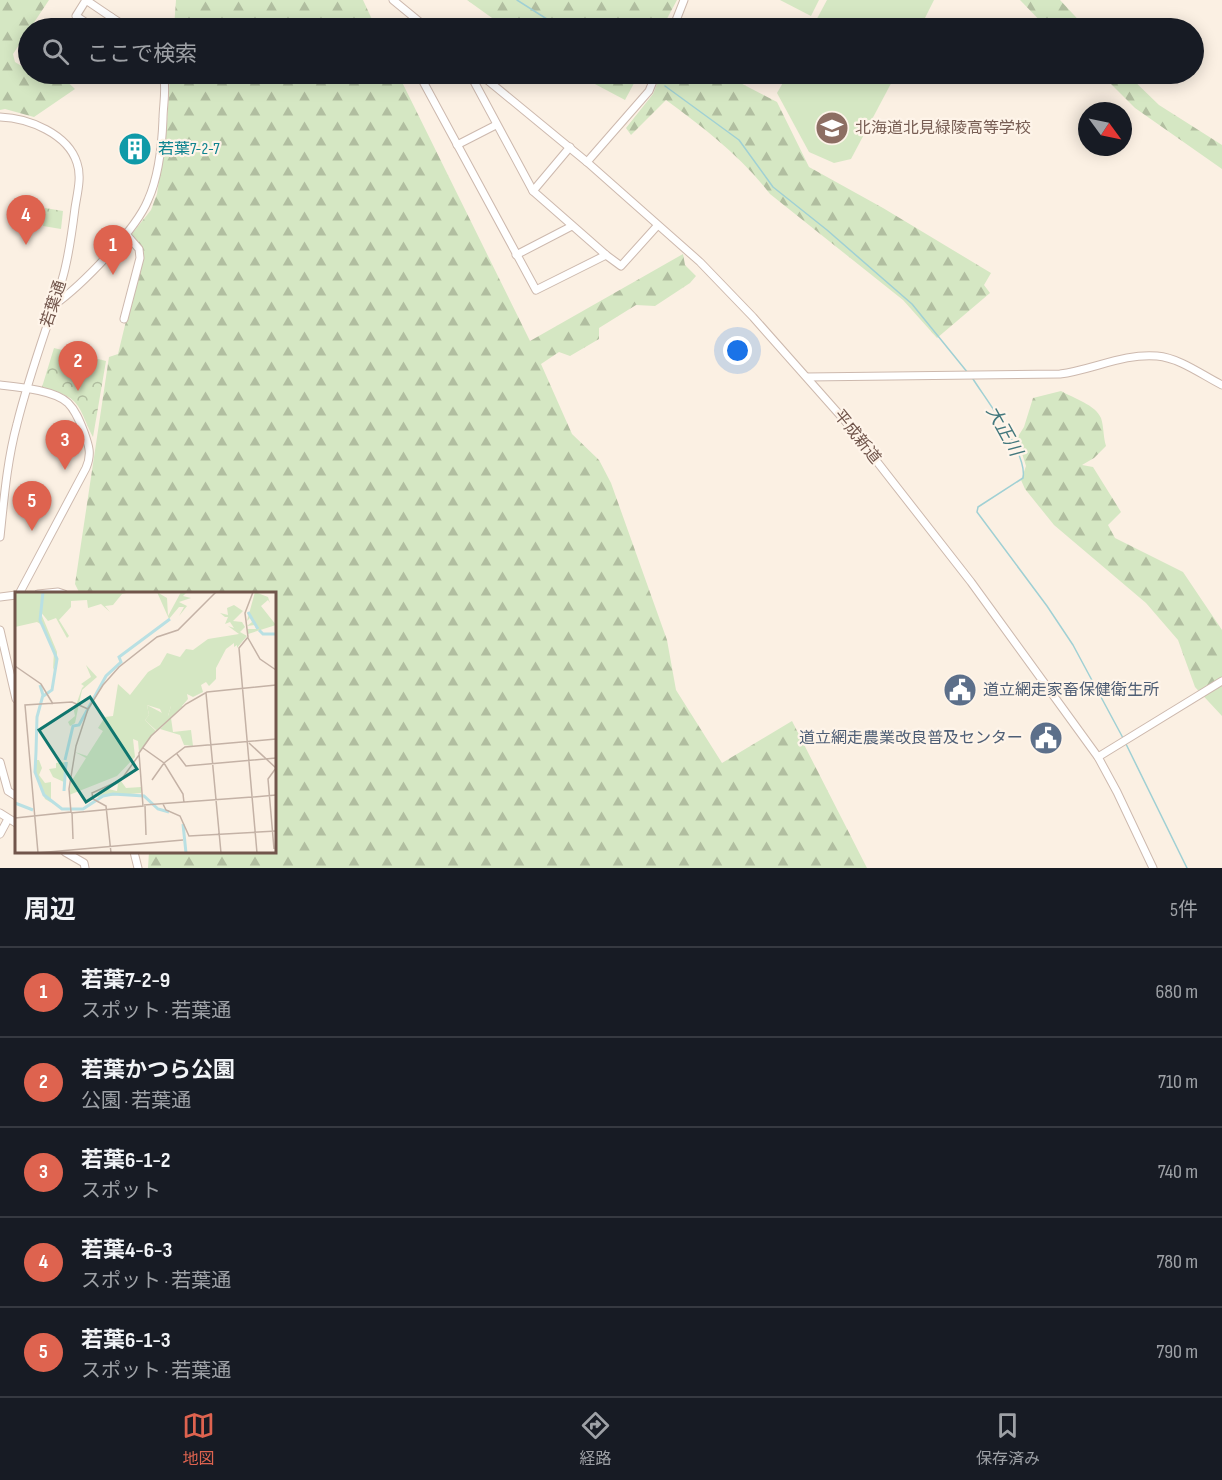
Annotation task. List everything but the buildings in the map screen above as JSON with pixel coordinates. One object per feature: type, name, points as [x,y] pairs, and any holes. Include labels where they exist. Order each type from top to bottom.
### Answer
[{"type":"street","points":[[79,18],[76,16],[86,0],[111,17]]},
{"type":"street","points":[[393,0],[415,18]]},
{"type":"street","points":[[677,18],[684,0]]},
{"type":"street","points":[[53,306],[71,293],[126,234],[142,213],[149,199],[155,178],[162,126],[163,84]]},
{"type":"street","points":[[424,84],[536,290],[606,255]]},
{"type":"street","points":[[475,84],[533,190],[606,255],[621,266],[657,226]]},
{"type":"street","name":"平成新道","points":[[492,84],[570,147],[699,262],[846,422],[971,582],[1098,758],[1118,792],[1153,868]]},
{"type":"street","points":[[587,162],[649,91],[652,84]]},
{"type":"street","name":"若葉通","points":[[0,117],[41,127],[57,135],[74,153],[79,166],[79,185],[69,252],[27,389],[8,463],[0,537]]},
{"type":"street","points":[[458,145],[496,125]]},
{"type":"street","points":[[533,190],[570,147]]},
{"type":"street","points":[[516,255],[573,226]]},
{"type":"street","points":[[124,319],[140,258],[139,249],[126,234]]},
{"type":"street","points":[[807,377],[1060,374],[1077,372],[1131,356],[1158,356],[1180,363],[1222,385]]},
{"type":"street","points":[[0,385],[58,397],[68,403],[78,417],[90,451],[86,468],[19,592]]},
{"type":"street","points":[[0,597],[15,594]]},
{"type":"street","points":[[0,630],[4,662],[15,696]]},
{"type":"street","points":[[1098,758],[1222,681]]},
{"type":"street","points":[[0,762],[8,791],[15,795]]},
{"type":"street","points":[[0,813],[15,822]]},
{"type":"street","points":[[0,834],[8,819]]},
{"type":"street","points":[[67,853],[84,863],[85,868]]},
{"type":"street","points":[[134,853],[138,868]]},
{"type":"green space","points":[[0,0],[49,0],[37,18],[18,18],[18,46],[13,54],[15,62],[18,64],[18,84],[70,84],[75,89],[34,117],[5,109],[0,110]]},
{"type":"green space","points":[[176,0],[363,0],[371,18],[175,18]]},
{"type":"green space","points":[[467,0],[677,0],[667,18],[492,18]]},
{"type":"green space","points":[[780,0],[819,0],[811,16]]},
{"type":"green space","points":[[827,0],[934,0],[925,18],[817,18]]},
{"type":"green space","points":[[1020,0],[1060,0],[1077,18],[1037,18]]},
{"type":"green space","points":[[169,84],[403,84],[530,341],[683,254],[685,265],[696,276],[690,283],[655,306],[636,305],[599,328],[599,339],[570,356],[559,352],[541,364],[572,434],[599,460],[611,483],[667,640],[676,690],[722,763],[792,721],[867,868],[148,868],[149,853],[276,853],[276,592],[79,592],[75,584],[109,357],[118,354],[143,251],[131,235],[151,210],[157,194],[167,124]]},
{"type":"green space","points":[[595,84],[634,84],[625,100]]},
{"type":"green space","points":[[657,84],[742,84],[777,102],[809,167],[883,208],[991,273],[984,285],[990,293],[937,338],[903,300],[770,194],[734,155],[666,100],[631,135],[626,128],[653,94]]},
{"type":"green space","name":"北海道北見緑陵高等学校","points":[[782,84],[891,84],[851,159],[834,163],[809,152],[777,93]]},
{"type":"green space","points":[[1111,84],[1137,84],[1159,105],[1222,145],[1222,169],[1135,108],[1132,102],[1129,102]]},
{"type":"green space","points":[[45,208],[63,211],[61,229],[43,226]]},
{"type":"green space","points":[[54,348],[106,361],[93,437],[76,403],[64,395],[42,387]]},
{"type":"green space","points":[[1061,391],[1094,409],[1101,418],[1106,446],[1094,458],[1082,465],[1093,467],[1121,512],[1108,525],[1115,538],[1183,572],[1222,630],[1222,716],[1195,687],[1178,640],[1146,603],[1054,525],[1025,489],[1021,480],[1026,466],[1017,438],[1024,427],[1033,398]]},
{"type":"waterway","name":"大正川","points":[[517,0],[545,18]]},
{"type":"waterway","name":"大正川","points":[[665,86],[739,140],[773,187],[827,230],[912,304],[968,373]]},
{"type":"waterway","name":"大正川","points":[[973,379],[1013,442],[1023,468],[1023,478],[978,507],[977,512],[1073,645],[1123,738]]},
{"type":"waterway","name":"大正川","points":[[1125,742],[1187,868]]},
{"type":"place","name":"北海道北見緑陵高等学校","points":[[832,128]]},
{"type":"place","name":"若葉7-2-7","points":[[135,149]]},
{"type":"place","name":"若葉4-6-3","points":[[26,245]]},
{"type":"place","name":"若葉7-2-9","points":[[113,275]]},
{"type":"place","name":"若葉かつら公園","points":[[78,391]]},
{"type":"place","name":"若葉6-1-2","points":[[65,470]]},
{"type":"place","name":"若葉6-1-3","points":[[32,531]]},
{"type":"place","name":"道立網走家畜保健衛生所","points":[[960,690]]},
{"type":"place","name":"道立網走農業改良普及センター","points":[[1046,738]]}]
